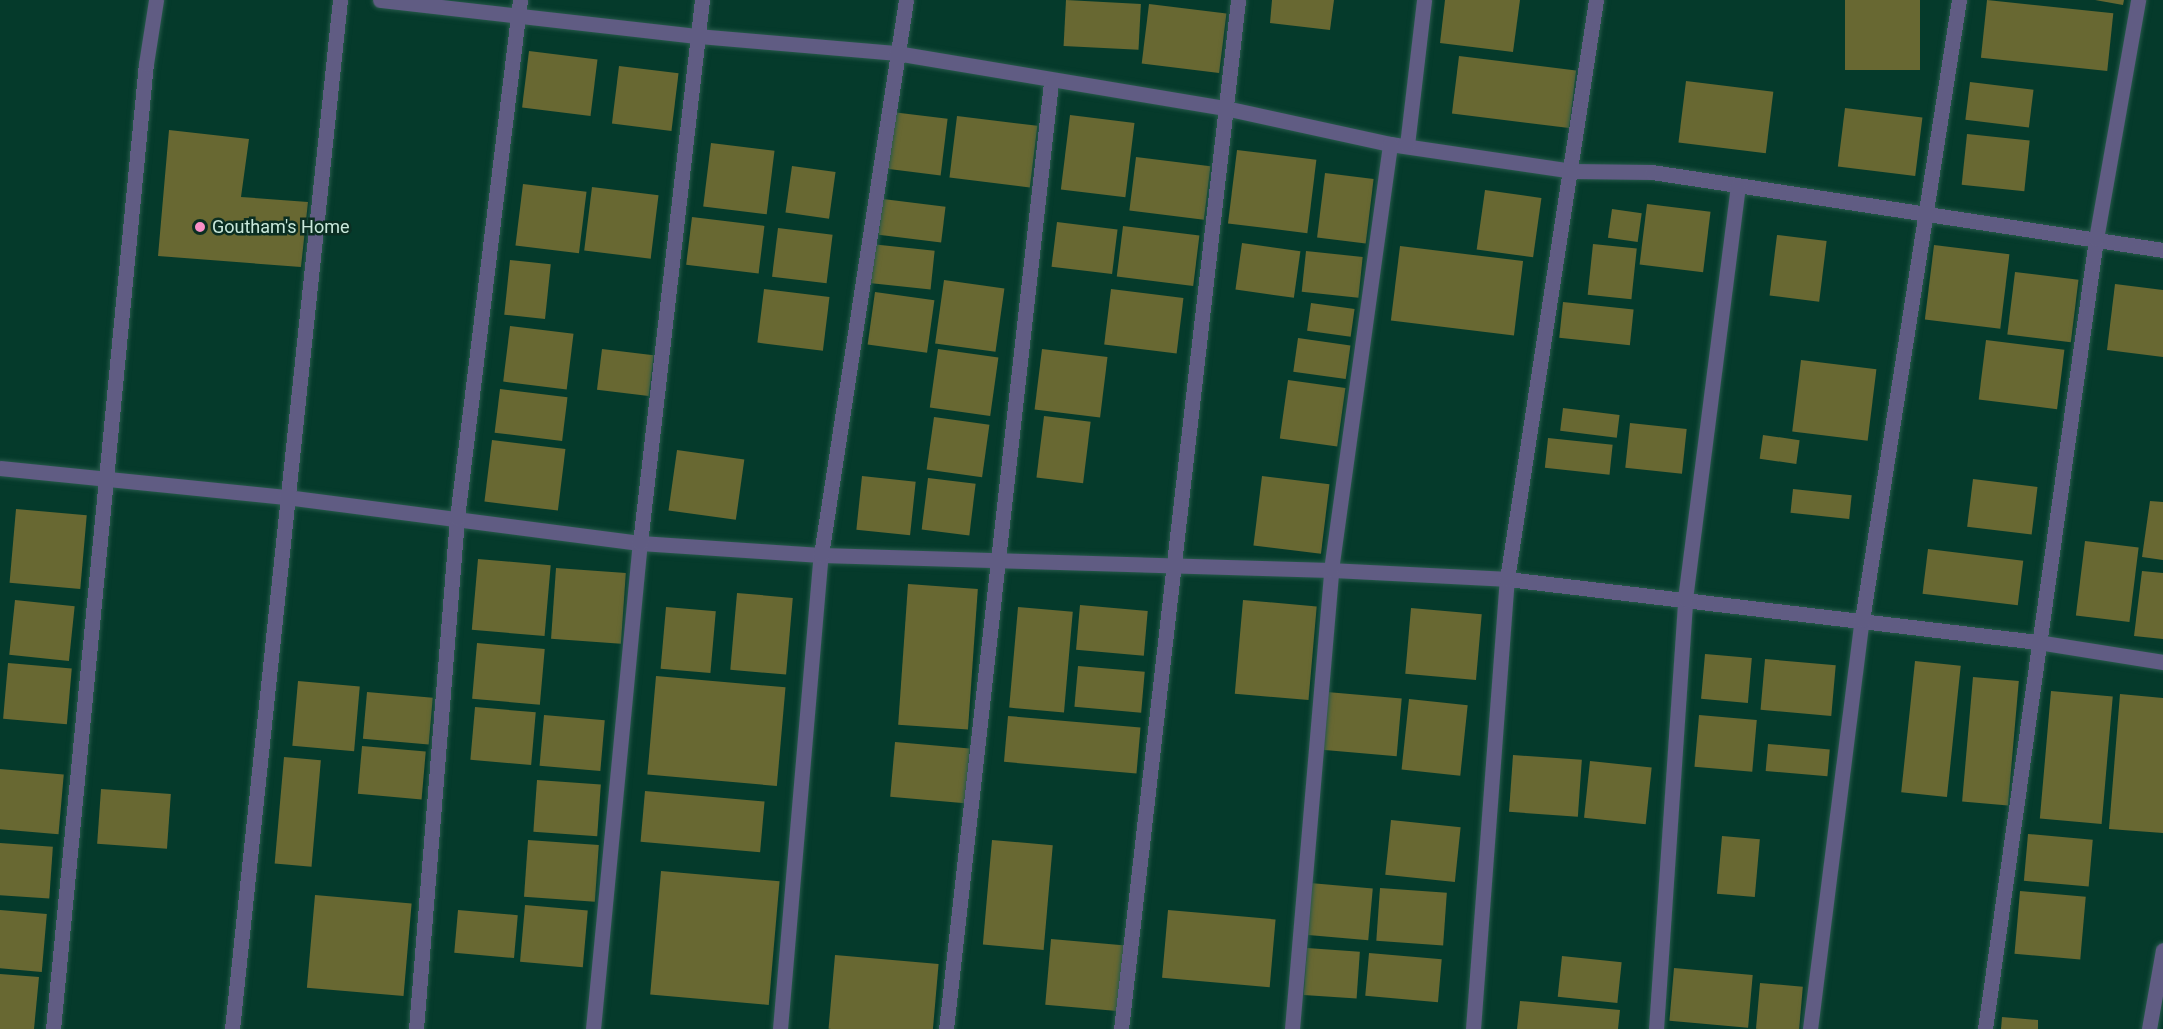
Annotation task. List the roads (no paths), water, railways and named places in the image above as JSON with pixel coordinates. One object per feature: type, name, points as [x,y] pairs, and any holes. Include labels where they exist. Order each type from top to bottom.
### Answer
[{"type":"street","points":[[53,1029],[109,479],[146,64],[156,0]]},
{"type":"street","points":[[232,1029],[286,497],[340,0]]},
{"type":"street","points":[[380,0],[520,7],[698,36],[896,53],[1051,82],[1225,108],[1390,144],[1572,171],[1652,172],[2163,250]]},
{"type":"street","points":[[593,1029],[640,543],[702,0]]},
{"type":"street","points":[[780,1029],[821,555],[896,53],[906,0]]},
{"type":"street","points":[[1121,1029],[1171,566],[1239,0]]},
{"type":"street","points":[[1407,145],[1424,0]]},
{"type":"street","points":[[1473,1029],[1507,579],[1572,171],[1596,0]]},
{"type":"street","points":[[1810,1029],[1862,620],[1959,0]]},
{"type":"street","points":[[1985,1029],[2096,239],[2138,0]]},
{"type":"street","points":[[416,1029],[457,518],[520,7]]},
{"type":"street","points":[[946,1029],[995,560],[1051,82]]},
{"type":"street","points":[[1292,1029],[1331,570],[1390,144]]},
{"type":"street","points":[[1656,1029],[1685,599],[1738,186]]},
{"type":"street","points":[[0,468],[286,497],[640,543],[821,555],[1331,570],[1507,579],[2038,642],[2163,662]]},
{"type":"street","points":[[2149,1029],[2163,950]]},
{"type":"place","name":"Goutham's Home","points":[[200,227]]}]
